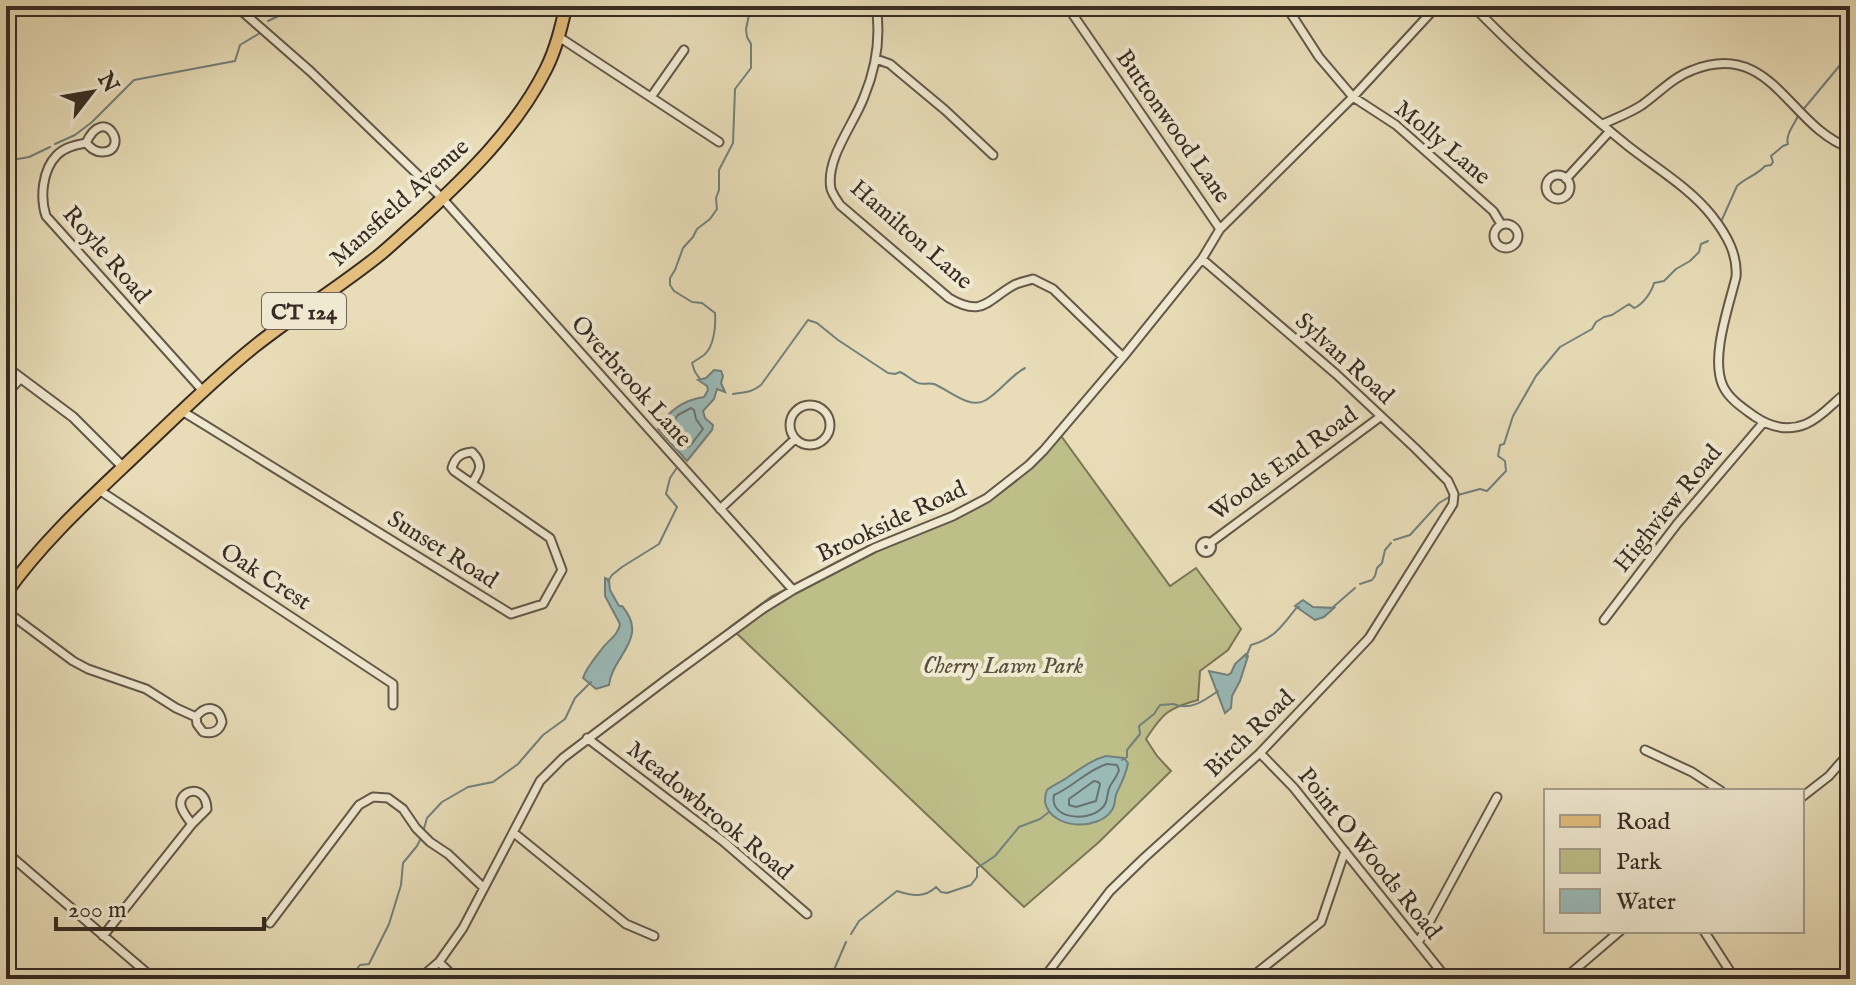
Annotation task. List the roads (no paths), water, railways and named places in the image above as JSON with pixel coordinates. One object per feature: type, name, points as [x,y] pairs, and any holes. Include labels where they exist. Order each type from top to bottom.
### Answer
[{"type":"main road","name":"Mansfield Avenue","points":[[6,593],[60,527],[203,391],[255,346],[379,256],[442,198],[506,130],[532,93],[559,37],[566,6]]},
{"type":"street","points":[[57,6],[68,6]]},
{"type":"street","name":"Overbrook Lane","points":[[236,6],[310,71],[442,198],[793,590]]},
{"type":"street","name":"Hamilton Lane","points":[[876,6],[879,27],[876,59],[865,95],[833,163],[831,174],[831,191],[840,205],[960,305],[973,308],[986,305],[1017,283],[1033,279],[1053,289],[1123,357]]},
{"type":"street","name":"Buttonwood Lane","points":[[1067,6],[1220,229]]},
{"type":"street","name":"Molly Lane","points":[[1286,6],[1319,57],[1353,97],[1396,125],[1422,147],[1493,211],[1501,224]]},
{"type":"street","name":"Brookside Road","points":[[419,979],[439,962],[463,928],[540,781],[563,758],[677,671],[793,590],[874,548],[953,516],[987,498],[1029,465],[1123,357],[1202,259],[1220,229],[1353,97],[1437,6]]},
{"type":"street","points":[[1473,6],[1520,53],[1610,131],[1691,195],[1719,225],[1737,266],[1719,352],[1721,382],[1731,397],[1763,423],[1786,428],[1807,424],[1850,390]]},
{"type":"street","points":[[559,37],[719,142]]},
{"type":"street","points":[[651,97],[684,50]]},
{"type":"street","points":[[876,59],[890,64],[993,155]]},
{"type":"street","points":[[1603,124],[1640,106],[1689,71],[1720,63],[1743,65],[1776,88],[1832,139],[1850,148]]},
{"type":"street","points":[[1566,179],[1610,131]]},
{"type":"street","name":"Royle Road","points":[[86,143],[69,146],[52,162],[42,184],[46,216],[203,391]]},
{"type":"street","name":"Sylvan Road","points":[[1202,259],[1336,374],[1448,481],[1454,496]]},
{"type":"street","points":[[6,367],[73,417],[123,467]]},
{"type":"street","points":[[6,394],[21,378]]},
{"type":"street","points":[[813,405],[824,411],[830,428],[824,440],[806,445],[795,439],[790,427],[796,410],[813,405]]},
{"type":"street","name":"Sunset Road","points":[[182,411],[511,614],[543,604],[562,570],[550,538],[454,471],[452,468],[458,456],[464,453],[472,452],[479,459],[480,467],[472,483]]},
{"type":"street","name":"Woods End Road","points":[[1210,543],[1380,417]]},
{"type":"street","name":"Highview Road","points":[[1604,620],[1677,524],[1763,423]]},
{"type":"street","points":[[720,509],[795,439]]},
{"type":"street","name":"Oak Crest","points":[[99,490],[393,684],[393,705]]},
{"type":"street","name":"Birch Road","points":[[1043,979],[1110,891],[1260,753],[1369,638],[1449,512],[1454,496]]},
{"type":"street","points":[[6,611],[73,661],[146,689],[196,717]]},
{"type":"street","name":"Meadowbrook Road","points":[[587,738],[724,842],[807,914]]},
{"type":"street","points":[[1645,750],[1692,772],[1718,789]]},
{"type":"street","points":[[1804,795],[1829,776],[1850,752]]},
{"type":"street","name":"Point O Woods Road","points":[[1260,753],[1294,788],[1447,979]]},
{"type":"street","points":[[103,936],[207,809],[207,802],[200,792],[189,792],[181,801],[181,807],[192,824]]},
{"type":"street","points":[[270,923],[359,805],[373,797],[388,798],[403,809],[430,842],[448,854],[484,888]]},
{"type":"street","points":[[1418,943],[1497,797]]},
{"type":"street","points":[[514,833],[626,924],[654,936]]},
{"type":"street","points":[[1249,979],[1321,922],[1345,851]]},
{"type":"street","points":[[6,852],[154,979]]},
{"type":"street","points":[[1564,979],[1618,933]]},
{"type":"street","points":[[1705,933],[1735,979]]},
{"type":"street","points":[[439,962],[456,979]]},
{"type":"street","points":[[1843,979],[1850,974]]},
{"type":"water","points":[[714,370],[721,371],[725,392],[717,389],[714,399],[703,411],[705,418],[713,425],[712,430],[687,461],[658,429],[677,407],[704,397],[707,386],[698,380],[706,378]]},
{"type":"water","points":[[605,578],[609,580],[610,590],[619,606],[630,617],[632,628],[627,647],[609,685],[596,689],[583,678],[620,624],[605,596]]},
{"type":"water","points":[[1303,600],[1313,607],[1334,608],[1315,620],[1295,606]]},
{"type":"water","points":[[1246,654],[1248,656],[1232,696],[1231,708],[1225,713],[1209,671],[1228,675]]},
{"type":"water","points":[[1106,756],[1124,758],[1128,763],[1112,810],[1106,817],[1087,824],[1056,818],[1045,802],[1047,790]]},
{"type":"waterway","points":[[268,21],[291,10],[293,6]]},
{"type":"waterway","points":[[700,379],[692,363],[710,347],[715,330],[715,313],[702,303],[692,302],[674,291],[670,278],[683,248],[717,209],[719,170],[733,143],[735,89],[751,68],[746,6]]},
{"type":"waterway","points":[[55,144],[75,135],[92,122],[134,80],[235,61],[240,45],[260,33]]},
{"type":"waterway","points":[[1802,111],[1850,53]]},
{"type":"waterway","points":[[1720,224],[1737,186],[1771,165],[1771,156],[1788,144],[1789,134],[1798,116]]},
{"type":"waterway","points":[[6,161],[29,157],[50,147]]},
{"type":"waterway","points":[[1458,495],[1480,489],[1487,491],[1506,471],[1505,461],[1498,456],[1500,445],[1504,444],[1513,416],[1536,376],[1560,347],[1592,329],[1604,317],[1629,304],[1634,308],[1637,306],[1647,297],[1654,283],[1664,281],[1690,261],[1699,252],[1701,244],[1708,241]]},
{"type":"waterway","points":[[733,394],[751,391],[761,385],[808,320],[817,323],[888,373],[900,372],[918,383],[934,384],[973,403],[986,400],[1025,368]]},
{"type":"waterway","points":[[608,581],[622,567],[659,544],[677,507],[666,494],[670,478],[678,466]]},
{"type":"waterway","points":[[1394,540],[1410,535],[1439,503],[1451,496]]},
{"type":"waterway","points":[[1360,584],[1372,580],[1391,543]]},
{"type":"waterway","points":[[1332,608],[1355,588]]},
{"type":"waterway","points":[[1246,657],[1251,645],[1272,635],[1299,607]]},
{"type":"waterway","points":[[423,832],[427,818],[442,802],[468,787],[493,782],[518,764],[543,735],[565,719],[575,698],[591,682]]},
{"type":"waterway","points":[[1122,760],[1127,757],[1127,750],[1140,734],[1139,726],[1160,705],[1191,706],[1218,691]]},
{"type":"waterway","points":[[851,934],[859,921],[897,891],[918,895],[936,887],[947,893],[971,885],[977,877],[977,868],[995,856],[1019,827],[1049,812]]},
{"type":"waterway","points":[[344,979],[360,965],[369,964],[389,924],[401,885],[403,863],[421,838]]},
{"type":"waterway","points":[[830,979],[846,942]]},
{"type":"park label","name":"Cherry Lawn Park","points":[[1003,665]]}]
